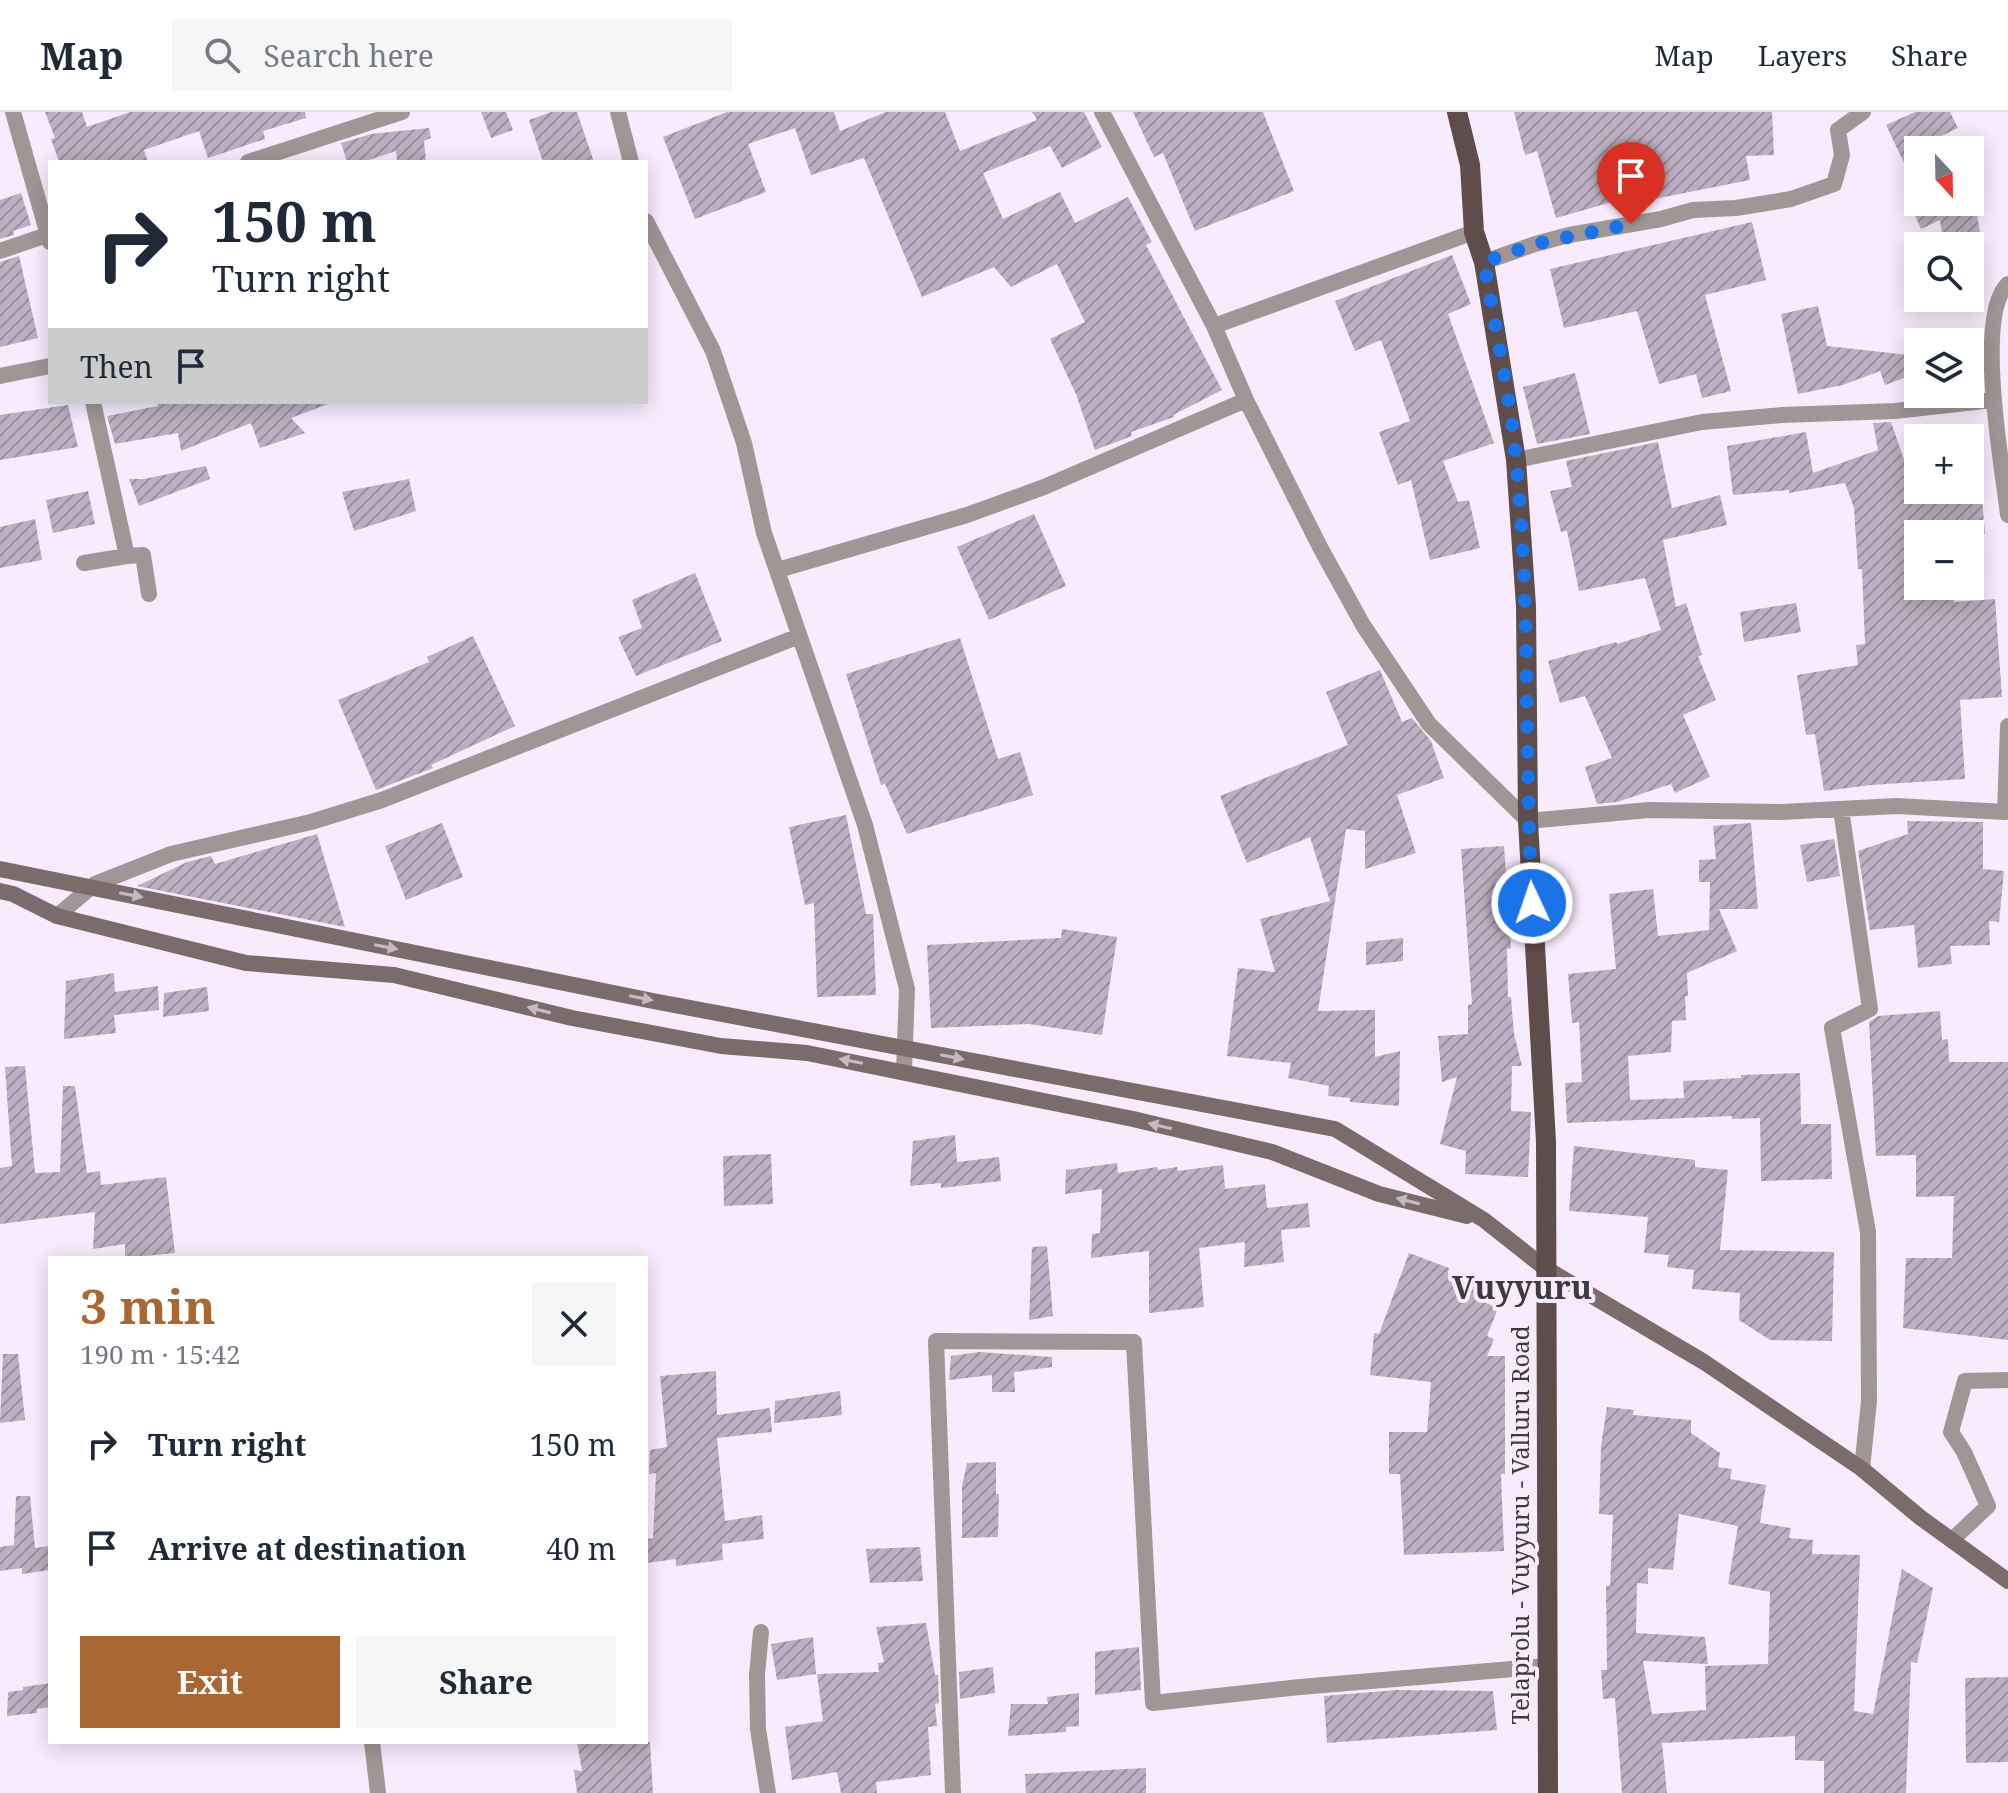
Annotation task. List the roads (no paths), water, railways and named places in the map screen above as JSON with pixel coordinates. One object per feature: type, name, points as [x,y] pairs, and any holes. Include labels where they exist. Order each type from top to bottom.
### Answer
[{"type":"main road","name":"Telaprolu - Vuyyuru - Valluru Road","points":[[1457,112],[1470,165],[1474,232],[1484,262],[1516,460],[1526,606],[1528,821],[1546,1142],[1548,1793]]},
{"type":"main road","points":[[0,869],[653,1001],[1335,1129],[1484,1220],[1545,1268],[1704,1362],[1862,1469],[2008,1581]]},
{"type":"main road","points":[[0,891],[13,894],[57,916],[246,963],[394,975],[587,1021],[721,1046],[807,1053],[904,1071],[1272,1152],[1379,1194],[1484,1220]]},
{"type":"street","points":[[13,112],[48,234]]},
{"type":"street","points":[[254,160],[402,112]]},
{"type":"street","points":[[618,112],[630,160]]},
{"type":"street","points":[[1102,112],[1214,326],[1246,400],[1321,549],[1363,625],[1429,724],[1528,821],[1649,810],[1781,812],[1897,806],[2006,812],[2008,726]]},
{"type":"street","points":[[1484,262],[1569,235],[1661,219],[1693,210],[1736,208],[1791,199],[1834,184],[1842,155],[1838,130],[1863,112]]},
{"type":"street","points":[[648,225],[713,351],[744,443],[764,533],[865,825],[907,989],[904,1071]]},
{"type":"street","points":[[1214,326],[1474,232]]},
{"type":"street","points":[[0,251],[48,237]]},
{"type":"street","points":[[2008,284],[2001,290],[1995,307],[1992,330],[1993,400],[2008,515]]},
{"type":"street","points":[[0,376],[48,366]]},
{"type":"street","points":[[778,570],[992,506],[1056,482],[1246,400]]},
{"type":"street","points":[[1516,460],[1702,422],[1782,415],[1895,411],[1993,400]]},
{"type":"street","points":[[93,404],[127,556]]},
{"type":"street","points":[[84,563],[143,555],[149,594]]},
{"type":"street","points":[[57,916],[91,887],[133,867],[171,854],[311,822],[382,800],[799,636]]},
{"type":"street","points":[[1841,809],[1870,1009],[1832,1028],[1868,1232],[1869,1401],[1862,1469]]},
{"type":"street","points":[[953,1793],[936,1341],[1134,1342],[1153,1703],[1548,1666]]},
{"type":"street","points":[[1952,1540],[1988,1506],[1964,1452],[1951,1432],[1965,1381],[2008,1380]]},
{"type":"street","points":[[761,1632],[757,1675],[758,1729],[768,1793]]},
{"type":"street","points":[[372,1744],[378,1793]]},
{"type":"district","name":"Vuyyuru","points":[[1522,1288]]}]
